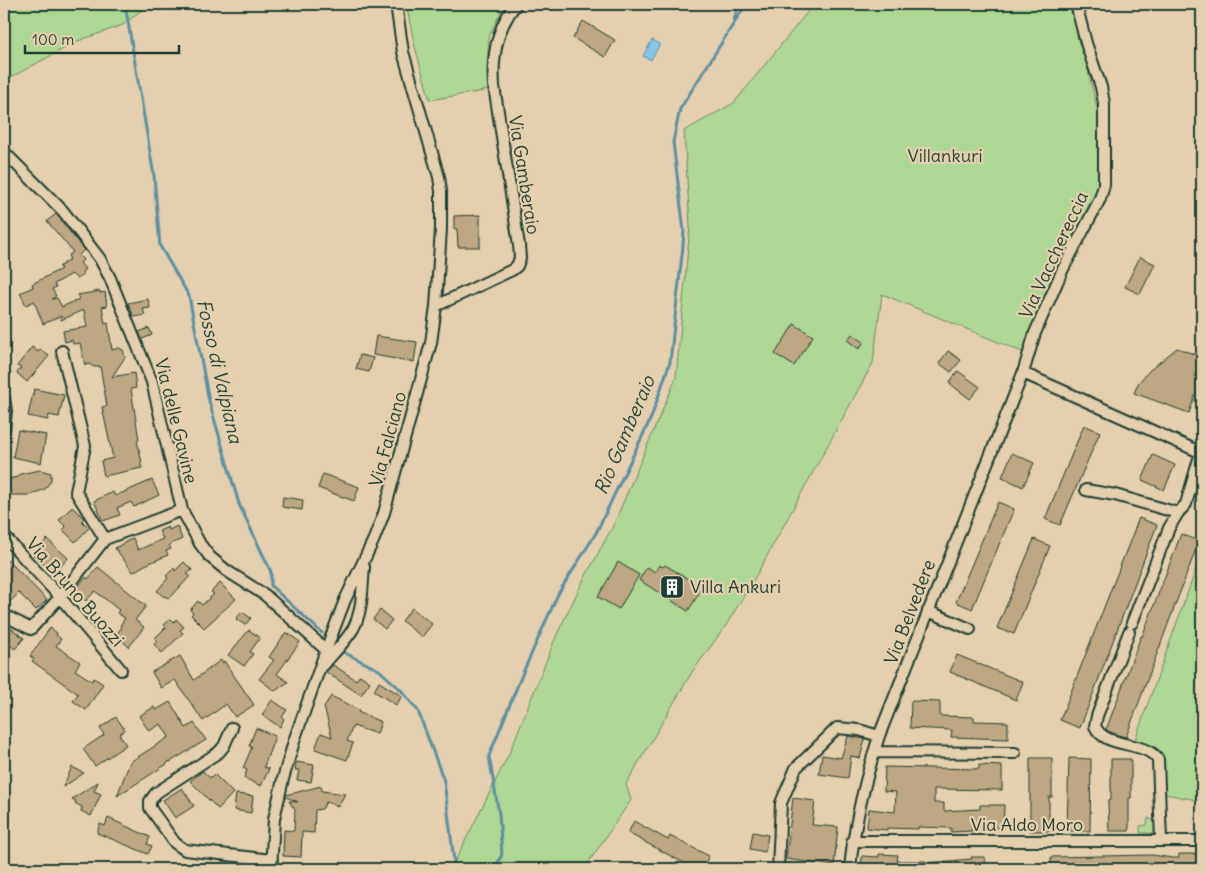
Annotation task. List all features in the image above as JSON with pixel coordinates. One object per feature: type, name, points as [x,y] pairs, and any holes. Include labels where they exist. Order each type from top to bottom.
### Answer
[{"type":"street","name":"Via Falciano","points":[[271,865],[274,819],[295,738],[326,650],[384,513],[431,343],[436,306],[441,229],[441,191],[435,162],[403,52],[396,4]]},
{"type":"street","name":"Via Gamberaio","points":[[436,306],[512,270],[517,266],[520,258],[518,232],[493,72],[498,38],[507,17],[516,4]]},
{"type":"street","name":"Via Vacchereccia","points":[[1023,373],[1035,333],[1062,271],[1094,212],[1104,185],[1104,112],[1101,87],[1086,43],[1076,4]]},
{"type":"street","name":"Via delle Gavine","points":[[4,152],[63,211],[100,259],[110,278],[152,382],[182,510],[200,544],[210,557],[227,571],[265,595],[326,650]]},
{"type":"street","points":[[62,351],[85,446],[76,492],[105,539]]},
{"type":"street","points":[[1023,373],[1202,453],[1186,504],[1169,528],[1097,716],[1095,726],[1103,736],[1148,751],[1158,760],[1161,841]]},
{"type":"street","name":"Via Belvedere","points":[[850,869],[852,841],[865,782],[879,736],[1023,373]]},
{"type":"street","points":[[4,398],[6,411],[4,430]]},
{"type":"street","points":[[1086,490],[1115,495],[1178,513]]},
{"type":"street","points":[[4,615],[31,629],[60,598],[105,539],[182,510]]},
{"type":"street","name":"Via Bruno Buozzi","points":[[4,536],[121,670]]},
{"type":"street","points":[[320,669],[349,635],[355,624],[361,602],[364,561]]},
{"type":"street","points":[[928,611],[970,629]]},
{"type":"street","points":[[232,728],[221,750],[156,793],[150,801],[150,808],[175,843],[185,850],[271,865]]},
{"type":"street","points":[[778,869],[781,804],[796,768],[837,728],[859,730],[879,736]]},
{"type":"street","points":[[874,752],[1014,752]]},
{"type":"street","name":"Via Aldo Moro","points":[[852,841],[1202,841]]},
{"type":"green space","points":[[4,4],[149,4],[123,25],[78,41],[4,81]]},
{"type":"green space","points":[[406,4],[503,4],[504,6],[489,36],[487,67],[489,90],[430,100],[415,47]]},
{"type":"green space","name":"Villankuri","points":[[814,4],[1072,4],[1100,121],[1099,185],[1022,352],[882,294],[873,363],[757,574],[725,627],[692,672],[626,784],[631,800],[584,869],[451,869],[509,754],[557,634],[614,524],[676,378],[690,226],[684,131],[734,103]]},
{"type":"green space","points":[[1202,552],[1202,801],[1165,794],[1164,757],[1162,753],[1152,746],[1135,740]]},
{"type":"green space","points":[[1148,818],[1156,822],[1156,833],[1140,833],[1140,826],[1147,825]]},
{"type":"water","points":[[652,40],[660,44],[651,60],[643,56]]},
{"type":"building","points":[[583,21],[615,40],[605,57],[573,38]]},
{"type":"building","points":[[56,214],[84,250],[79,255],[83,260],[80,263],[85,269],[82,272],[84,274],[77,279],[72,274],[54,284],[56,287],[52,289],[56,296],[52,299],[57,298],[62,307],[79,299],[78,295],[100,291],[100,293],[105,292],[107,306],[102,307],[105,324],[108,323],[112,350],[119,348],[123,350],[125,357],[112,377],[134,373],[136,388],[131,389],[142,468],[104,476],[101,461],[113,458],[102,407],[107,406],[100,366],[85,365],[80,343],[73,344],[72,340],[65,342],[63,331],[87,327],[84,310],[61,320],[61,316],[43,324],[34,301],[26,305],[20,293],[33,287],[32,284],[61,269],[59,267],[70,259],[68,256],[73,252],[47,221]]},
{"type":"building","points":[[480,215],[480,247],[458,247],[457,229],[454,229],[454,216]]},
{"type":"building","points":[[1140,257],[1155,264],[1140,294],[1125,287]]},
{"type":"building","points":[[148,299],[150,308],[143,309],[145,315],[134,317],[128,303]]},
{"type":"building","points":[[794,324],[813,336],[794,366],[775,354]]},
{"type":"building","points":[[149,328],[152,335],[142,339],[139,332]]},
{"type":"building","points":[[852,334],[864,342],[859,349],[847,340]]},
{"type":"building","points":[[376,336],[417,342],[414,362],[373,355]]},
{"type":"building","points":[[32,347],[38,352],[40,349],[49,356],[27,382],[17,373],[21,368],[17,366]]},
{"type":"building","points":[[1177,348],[1202,357],[1202,376],[1189,413],[1134,393],[1139,382],[1150,370]]},
{"type":"building","points":[[948,351],[961,360],[951,372],[939,363]]},
{"type":"building","points":[[360,355],[373,358],[369,372],[356,369]]},
{"type":"building","points":[[958,371],[980,387],[970,399],[949,383]]},
{"type":"building","points":[[34,389],[64,395],[59,417],[49,415],[48,420],[28,416]]},
{"type":"building","points":[[1084,425],[1100,432],[1060,525],[1045,519]]},
{"type":"building","points":[[18,430],[46,435],[41,463],[13,457]]},
{"type":"building","points":[[1012,453],[1034,463],[1023,487],[1002,477]]},
{"type":"building","points":[[1153,455],[1175,465],[1164,490],[1142,480]]},
{"type":"building","points":[[40,470],[51,473],[51,480],[45,489],[30,495],[11,495],[8,479],[18,477],[20,474]]},
{"type":"building","points":[[323,474],[359,487],[354,501],[318,488]]},
{"type":"building","points":[[152,480],[159,495],[134,507],[131,502],[117,508],[120,515],[103,521],[94,501],[113,492],[115,496]]},
{"type":"building","points":[[283,497],[303,500],[302,510],[282,507]]},
{"type":"building","points":[[998,502],[1014,509],[972,609],[956,602]]},
{"type":"building","points":[[72,507],[84,518],[82,521],[89,528],[75,542],[63,530],[66,527],[59,520]]},
{"type":"building","points":[[1139,518],[1157,525],[1080,728],[1060,720]]},
{"type":"building","points":[[177,526],[182,539],[169,545],[171,549],[166,551],[168,555],[133,572],[115,548],[133,538],[138,550],[163,539],[159,531],[168,527],[169,530]]},
{"type":"building","points":[[1181,534],[1199,541],[1126,737],[1118,735],[1106,730]]},
{"type":"building","points":[[47,539],[68,558],[60,567],[58,564],[52,571],[33,555]]},
{"type":"building","points":[[1034,539],[1050,546],[1014,634],[997,628]]},
{"type":"building","points":[[8,560],[47,600],[36,610],[19,593],[4,607],[4,564]]},
{"type":"building","points":[[184,562],[192,570],[187,574],[190,576],[170,598],[163,596],[157,591],[168,578],[166,576],[174,568],[175,571]]},
{"type":"building","points":[[618,562],[639,575],[619,609],[598,597]]},
{"type":"building","name":"Villa Ankuri","points":[[659,565],[663,567],[665,565],[690,580],[689,583],[701,590],[688,611],[639,580],[647,567],[655,572]]},
{"type":"building","points":[[98,567],[146,606],[135,620],[144,627],[129,647],[116,635],[122,627],[120,626],[125,618],[117,613],[119,610],[95,591],[86,601],[74,591]]},
{"type":"building","points":[[220,583],[236,599],[204,628],[191,615],[193,613],[190,610],[198,601],[202,605],[214,594],[211,592]]},
{"type":"building","points":[[412,608],[432,624],[422,637],[402,621]]},
{"type":"building","points":[[380,610],[392,620],[385,629],[373,619]]},
{"type":"building","points":[[242,612],[251,618],[245,625],[236,619]]},
{"type":"building","points":[[171,619],[174,622],[176,619],[184,627],[180,630],[183,633],[162,653],[154,644],[158,641],[155,638]]},
{"type":"building","points":[[4,623],[24,638],[15,649],[4,640]]},
{"type":"building","points":[[50,628],[61,639],[56,646],[80,662],[75,670],[92,681],[94,678],[103,684],[86,710],[73,701],[78,694],[32,661],[34,659],[30,656]]},
{"type":"building","points":[[249,630],[260,638],[250,652],[253,654],[244,666],[228,655]]},
{"type":"building","points":[[286,632],[300,642],[277,674],[288,682],[275,691],[259,679],[274,660],[269,657]]},
{"type":"building","points":[[957,655],[1023,682],[1016,700],[950,672]]},
{"type":"building","points":[[180,656],[194,680],[221,660],[223,663],[224,661],[254,705],[235,717],[226,704],[203,721],[175,680],[161,688],[152,672]]},
{"type":"building","points":[[333,665],[356,680],[360,675],[370,682],[361,695],[326,672]]},
{"type":"building","points":[[379,682],[402,696],[396,705],[374,691]]},
{"type":"building","points":[[331,696],[359,710],[358,712],[381,722],[377,734],[353,726],[347,741],[353,743],[347,760],[315,749],[321,733],[332,737],[324,707]]},
{"type":"building","points":[[272,700],[287,710],[282,717],[284,719],[280,727],[262,715]]},
{"type":"building","points":[[911,701],[940,702],[940,716],[974,717],[974,721],[1008,722],[1008,739],[951,737],[952,730],[910,728]]},
{"type":"building","points":[[170,702],[186,728],[194,723],[206,740],[169,761],[117,796],[130,762],[169,737],[161,724],[149,731],[139,716],[154,707],[156,710]]},
{"type":"building","points":[[116,717],[125,730],[119,734],[126,745],[95,766],[83,749],[104,735],[100,728]]},
{"type":"building","points":[[256,728],[275,736],[264,767],[269,769],[261,786],[244,778],[247,770],[243,768],[252,747],[249,746]]},
{"type":"building","points":[[848,736],[865,739],[860,758],[851,756],[848,778],[819,774],[822,755],[841,758]]},
{"type":"building","points":[[1030,758],[1052,758],[1052,797],[1049,797],[1049,831],[1030,831]]},
{"type":"building","points":[[1069,758],[1091,759],[1090,831],[1067,831]]},
{"type":"building","points":[[1111,759],[1131,759],[1129,831],[1109,831],[1108,801],[1111,800]]},
{"type":"building","points":[[296,762],[314,765],[311,782],[297,780],[299,770],[295,770]]},
{"type":"building","points":[[979,765],[1002,766],[1002,790],[934,789],[934,803],[944,803],[944,811],[980,809],[980,805],[1004,805],[1003,828],[972,827],[972,831],[951,832],[951,828],[918,827],[918,829],[887,828],[887,830],[867,828],[869,809],[895,812],[896,792],[884,791],[885,767],[979,769]]},
{"type":"building","points":[[72,767],[84,773],[63,787]]},
{"type":"building","points":[[203,771],[210,778],[214,774],[233,793],[218,809],[190,781]]},
{"type":"building","points":[[98,782],[94,791],[101,794],[91,816],[81,811],[82,807],[72,799]]},
{"type":"building","points":[[321,786],[322,791],[345,794],[338,806],[326,802],[322,809],[315,810],[314,833],[302,832],[301,857],[283,856],[284,830],[294,831],[295,810],[289,801],[298,802],[286,797],[286,795]]},
{"type":"building","points":[[182,788],[194,806],[175,818],[163,800]]},
{"type":"building","points":[[236,794],[253,796],[251,813],[234,810]]},
{"type":"building","points":[[793,798],[815,801],[812,825],[838,827],[834,866],[786,859]]},
{"type":"building","points":[[108,818],[150,837],[147,844],[152,846],[148,854],[97,833],[100,824],[105,826]]},
{"type":"building","points":[[634,821],[668,840],[670,836],[709,856],[702,869],[695,869],[628,833]]},
{"type":"building","points":[[753,832],[768,835],[765,852],[750,849]]},
{"type":"building","points":[[879,854],[898,855],[897,861],[926,861],[926,863],[985,857],[986,867],[982,869],[861,869],[862,856],[879,857]]},
{"type":"building","points":[[1179,854],[1197,854],[1196,863],[1192,869],[1157,869],[1135,866],[1135,869],[1051,869],[1051,857],[1153,855],[1179,858]]},
{"type":"waterway","name":"Fosso di Valpiana","points":[[125,4],[154,176],[160,246],[189,296],[209,401],[239,504],[271,572],[271,586],[322,633]]},
{"type":"waterway","name":"Rio Gamberaio","points":[[734,20],[739,4]]},
{"type":"waterway","name":"Rio Gamberaio","points":[[495,869],[502,854],[499,814],[489,756],[521,677],[558,594],[596,533],[651,418],[670,362],[683,246],[684,231],[673,142],[680,109],[746,4]]},
{"type":"waterway","points":[[345,653],[379,670],[401,690],[418,711],[444,781],[455,869]]},
{"type":"place","name":"Villa Ankuri","points":[[672,587]]}]
